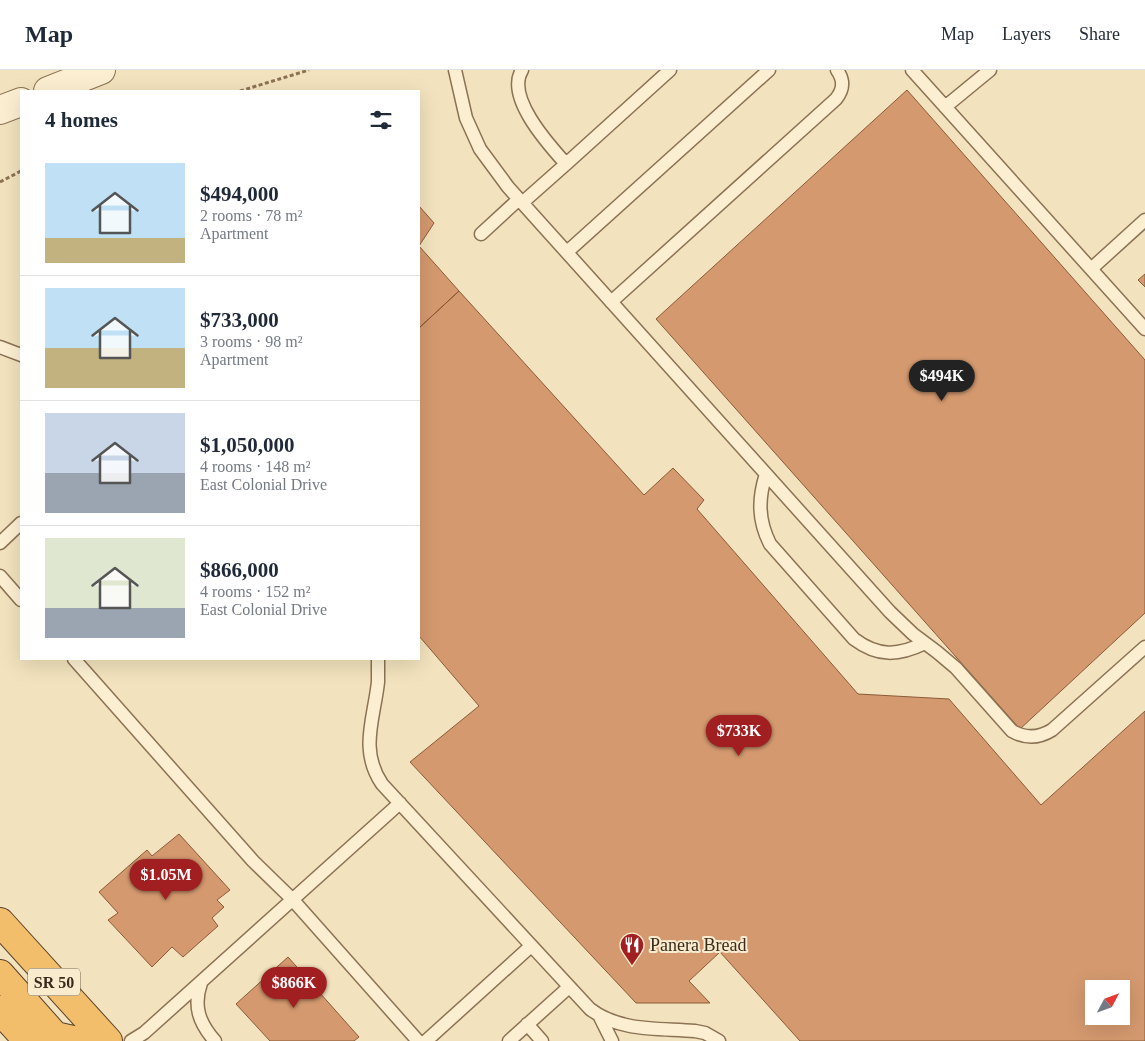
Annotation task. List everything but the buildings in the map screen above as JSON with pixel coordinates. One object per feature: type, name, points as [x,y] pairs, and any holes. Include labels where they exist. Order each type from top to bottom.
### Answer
[{"type":"highway","name":"SR 50","points":[[0,922],[108,1041]]},
{"type":"highway","points":[[0,974],[55,1036],[77,1041]]},
{"type":"highway","points":[[0,1010],[28,1041]]},
{"type":"street","points":[[50,90],[100,70]]},
{"type":"lane","points":[[455,70],[466,118],[480,149],[521,201],[890,612],[956,668],[1012,732],[1031,737],[1045,734],[1057,727],[1145,647]]},
{"type":"lane","points":[[522,70],[518,77],[518,84],[529,115],[545,141],[566,164]]},
{"type":"lane","points":[[481,234],[566,164],[670,70]]},
{"type":"lane","points":[[566,252],[769,70]]},
{"type":"lane","points":[[611,302],[836,99],[843,86],[841,76],[837,70]]},
{"type":"lane","points":[[912,70],[1145,329]]},
{"type":"lane","points":[[945,107],[990,70]]},
{"type":"lane","points":[[1091,269],[1145,220]]},
{"type":"lane","points":[[0,347],[20,355]]},
{"type":"lane","points":[[766,474],[760,504],[764,533],[770,544],[854,639],[864,647],[887,653],[901,652],[925,643]]},
{"type":"lane","points":[[0,543],[20,524]]},
{"type":"lane","points":[[0,576],[20,599]]},
{"type":"lane","points":[[75,660],[253,861],[292,899],[418,1041]]},
{"type":"lane","points":[[378,660],[378,683],[369,741],[371,761],[382,784],[568,988],[600,1017],[624,1025],[705,1033],[719,1041]]},
{"type":"lane","points":[[131,1041],[144,1033],[400,803]]},
{"type":"lane","points":[[426,1041],[531,946]]},
{"type":"lane","points":[[200,982],[197,1000],[199,1018],[205,1030],[215,1041]]},
{"type":"lane","points":[[509,1041],[568,988]]},
{"type":"lane","points":[[600,1017],[612,1041]]},
{"type":"lane","points":[[527,1024],[542,1041]]},
{"type":"path","points":[[243,90],[309,70]]},
{"type":"path","points":[[0,182],[20,172]]},
{"type":"place","name":"Panera Bread","points":[[632,966]]}]
